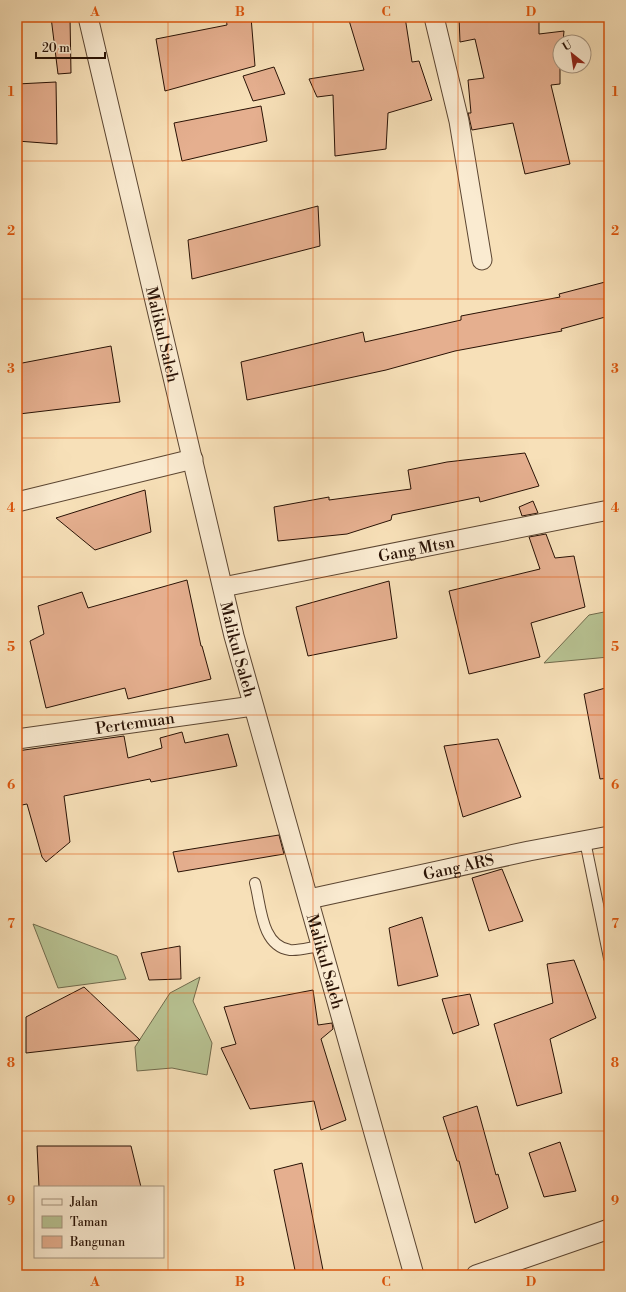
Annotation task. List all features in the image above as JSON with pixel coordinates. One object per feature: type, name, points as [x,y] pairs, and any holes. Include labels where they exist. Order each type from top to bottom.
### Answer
[{"type":"street","name":"Malikul Saleh","points":[[88,17],[223,587],[253,706],[309,899],[414,1275]]},
{"type":"street","points":[[434,17],[460,129],[482,260]]},
{"type":"street","points":[[17,502],[193,459]]},
{"type":"street","name":"Gang Mtsn","points":[[223,587],[609,510]]},
{"type":"street","name":"Pertemuan","points":[[17,739],[253,706]]},
{"type":"street","name":"Gang ARS","points":[[309,899],[530,851],[609,836]]},
{"type":"street","points":[[476,1275],[609,1229]]},
{"type":"lane","points":[[584,841],[609,958]]},
{"type":"lane","points":[[255,883],[267,934],[277,946],[290,950],[321,946]]},
{"type":"green space","points":[[609,611],[609,657],[544,663],[589,615]]},
{"type":"green space","points":[[33,924],[117,956],[126,979],[58,988]]},
{"type":"green space","points":[[200,977],[193,1001],[212,1043],[207,1075],[172,1068],[137,1071],[135,1047],[170,993]]},
{"type":"building","points":[[51,17],[70,17],[71,73],[58,74]]},
{"type":"building","points":[[226,17],[251,17],[255,66],[165,91],[156,39],[227,25]]},
{"type":"building","points":[[348,17],[405,17],[412,62],[419,61],[432,100],[388,113],[386,149],[335,156],[333,95],[317,97],[309,79],[364,70]]},
{"type":"building","points":[[459,17],[539,17],[539,34],[564,31],[564,34],[552,34],[552,74],[560,74],[560,84],[551,85],[570,164],[525,174],[513,123],[472,130],[468,113],[471,113],[468,80],[484,78],[475,39],[460,42]]},
{"type":"building","points":[[274,67],[285,94],[253,101],[243,76]]},
{"type":"building","points":[[56,82],[57,144],[17,141],[17,84]]},
{"type":"building","points":[[261,106],[267,141],[182,161],[174,123]]},
{"type":"building","points":[[318,206],[320,246],[192,279],[188,240]]},
{"type":"building","points":[[609,281],[609,316],[561,329],[562,331],[455,351],[386,370],[247,400],[241,362],[363,332],[365,342],[461,320],[461,316],[560,297],[559,294]]},
{"type":"building","points":[[111,346],[120,402],[19,414],[17,364]]},
{"type":"building","points":[[525,453],[539,486],[480,502],[479,497],[392,515],[391,520],[347,534],[278,541],[274,507],[329,497],[329,500],[411,489],[408,470],[447,462]]},
{"type":"building","points":[[145,490],[151,532],[95,550],[56,518]]},
{"type":"building","points":[[533,501],[538,513],[522,516],[519,507]]},
{"type":"building","points":[[546,534],[555,558],[574,556],[585,607],[531,623],[540,657],[469,674],[449,591],[540,569],[529,537]]},
{"type":"building","points":[[187,580],[201,646],[211,679],[128,699],[125,688],[46,708],[30,641],[44,634],[38,606],[82,592],[88,608]]},
{"type":"building","points":[[389,581],[397,638],[308,656],[296,607]]},
{"type":"building","points":[[609,687],[609,778],[600,779],[584,694]]},
{"type":"building","points":[[182,732],[185,743],[228,734],[237,766],[151,782],[150,779],[64,796],[70,842],[46,862],[42,857],[27,804],[17,806],[17,751],[124,736],[128,758],[162,748],[160,738]]},
{"type":"building","points":[[498,739],[521,797],[463,817],[444,746]]},
{"type":"building","points":[[279,835],[284,854],[178,872],[173,852]]},
{"type":"building","points":[[502,869],[523,921],[489,931],[472,878]]},
{"type":"building","points":[[422,917],[438,976],[398,986],[389,928]]},
{"type":"building","points":[[180,946],[181,979],[149,980],[141,953]]},
{"type":"building","points":[[574,960],[596,1018],[550,1039],[562,1093],[517,1106],[494,1024],[553,1003],[547,964]]},
{"type":"building","points":[[84,987],[140,1040],[26,1053],[26,1017]]},
{"type":"building","points":[[313,990],[318,1025],[332,1023],[333,1029],[321,1039],[346,1120],[321,1130],[314,1101],[250,1109],[221,1048],[236,1044],[224,1007]]},
{"type":"building","points":[[470,994],[479,1025],[453,1034],[442,999]]},
{"type":"building","points":[[477,1106],[496,1175],[498,1174],[508,1208],[475,1223],[459,1161],[457,1161],[443,1117]]},
{"type":"building","points":[[560,1142],[576,1191],[544,1197],[529,1153]]},
{"type":"building","points":[[37,1146],[131,1146],[141,1186],[39,1186]]},
{"type":"building","points":[[302,1163],[324,1275],[296,1275],[274,1170]]}]
